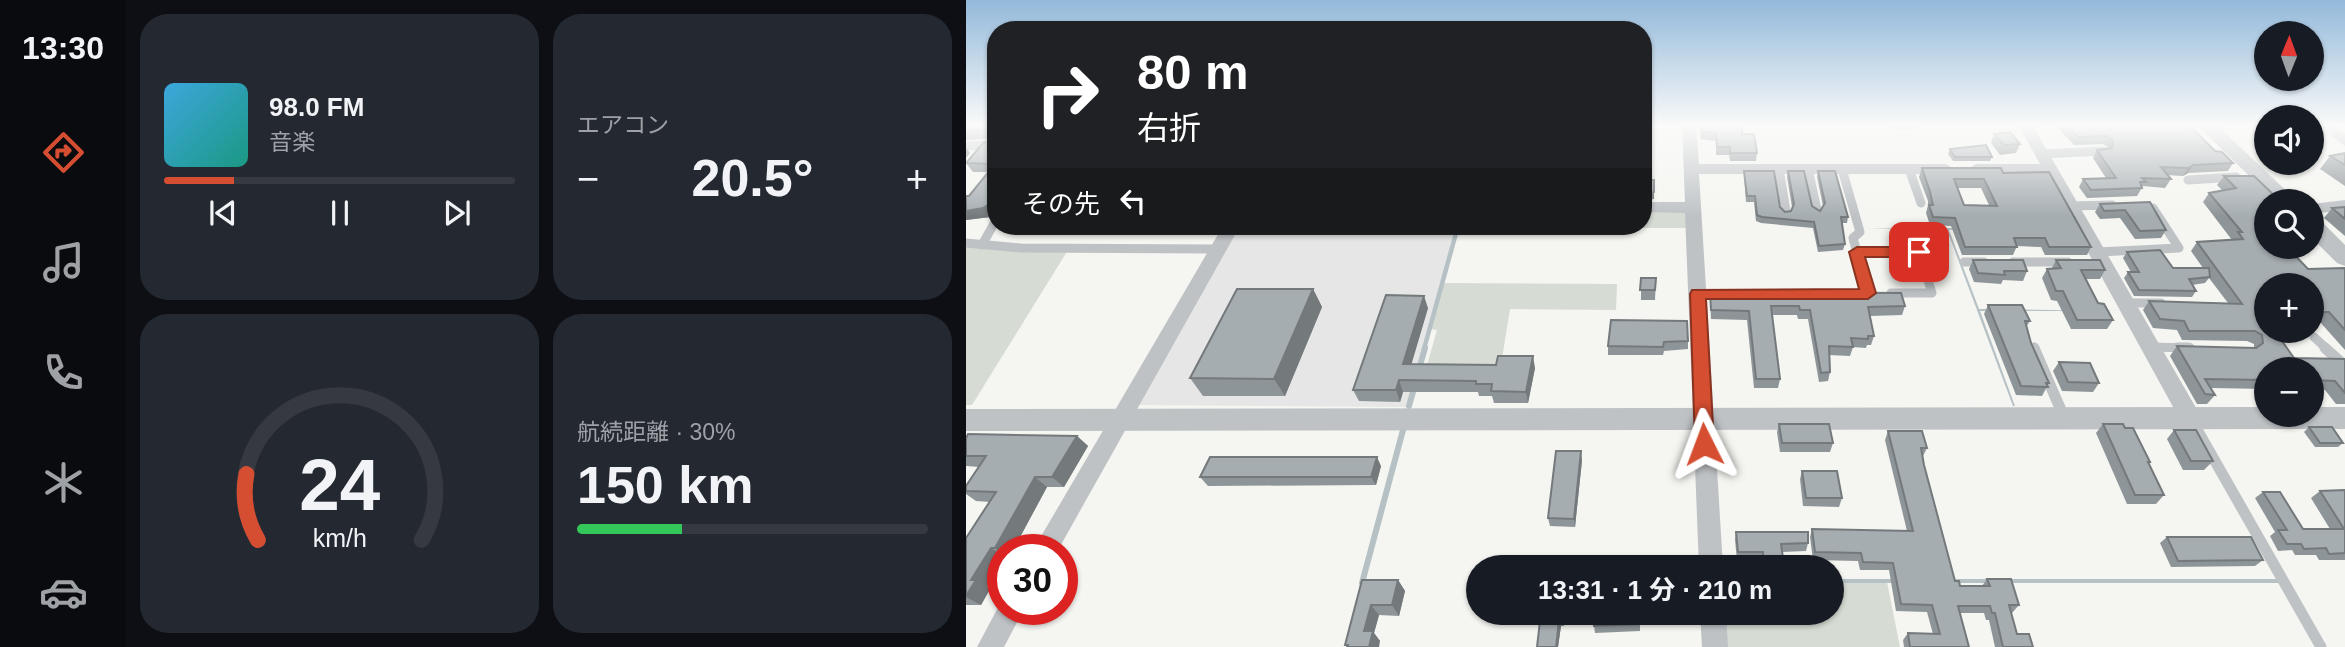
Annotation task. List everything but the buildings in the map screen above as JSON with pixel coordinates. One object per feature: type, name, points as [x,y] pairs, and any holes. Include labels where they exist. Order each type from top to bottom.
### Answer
[{"type":"street","points":[[1690,156],[1705,294],[1703,420],[1710,555]]},
{"type":"street","points":[[2043,156],[2097,258],[2127,303],[2191,419]]},
{"type":"street","points":[[2239,156],[2274,189]]},
{"type":"street","points":[[1691,169],[1909,169],[2046,162]]},
{"type":"street","points":[[2324,208],[2345,205]]},
{"type":"street","points":[[1652,207],[1694,208]]},
{"type":"street","points":[[1054,534],[1225,235]]},
{"type":"street","points":[[2324,237],[2345,258]]},
{"type":"street","points":[[966,420],[2345,418]]},
{"type":"street","points":[[990,647],[1002,625]]},
{"type":"street","points":[[1714,625],[1715,647]]},
{"type":"lane","points":[[2046,162],[2076,156]]},
{"type":"lane","points":[[1779,169],[1786,211]]},
{"type":"lane","points":[[1808,169],[1817,210]]},
{"type":"lane","points":[[1842,169],[1860,232],[1853,238],[1865,294],[1932,293],[1919,252],[1857,252]]},
{"type":"lane","points":[[1909,169],[1921,203]]},
{"type":"lane","points":[[2188,180],[2260,176]]},
{"type":"lane","points":[[2097,258],[2179,248],[2150,203],[2137,204]]},
{"type":"lane","points":[[2071,206],[2125,204]]},
{"type":"lane","points":[[982,246],[988,235]]},
{"type":"lane","points":[[966,243],[982,246],[1217,249]]},
{"type":"lane","points":[[1964,262],[1992,262]]},
{"type":"lane","points":[[2006,262],[2075,262]]},
{"type":"lane","points":[[2127,303],[2178,303]]},
{"type":"lane","points":[[2320,343],[2345,366]]},
{"type":"lane","points":[[2034,347],[2065,419]]},
{"type":"lane","points":[[2151,348],[2207,349]]},
{"type":"lane","points":[[2191,419],[2321,647]]},
{"type":"shaded area","points":[[1652,210],[1689,210],[1690,228],[1652,228]]},
{"type":"shaded area","points":[[1867,228],[2072,228],[1949,230],[1979,309],[2123,311],[1980,311],[2013,406],[1947,230]]},
{"type":"shaded area","points":[[1235,235],[1453,235],[1408,407],[1139,405]]},
{"type":"shaded area","points":[[966,247],[1068,250],[972,405],[966,405]]},
{"type":"shaded area","points":[[1443,283],[1617,284],[1616,310],[1510,309],[1499,377],[1424,376],[1437,330],[1430,329]]},
{"type":"shaded area","points":[[1844,579],[2277,579],[2279,583],[1844,583]]},
{"type":"shaded area","points":[[1887,582],[1900,647],[1723,647],[1722,625],[1844,625],[1844,583]]},
{"type":"waterway","points":[[1424,349],[1456,235]]},
{"type":"waterway","points":[[1419,369],[1425,348]]},
{"type":"waterway","points":[[1409,406],[1415,385]]},
{"type":"waterway","points":[[1362,583],[1403,430]]},
{"type":"route","points":[[1704,444],[1698,294],[1868,293],[1857,252],[1919,252]]}]
